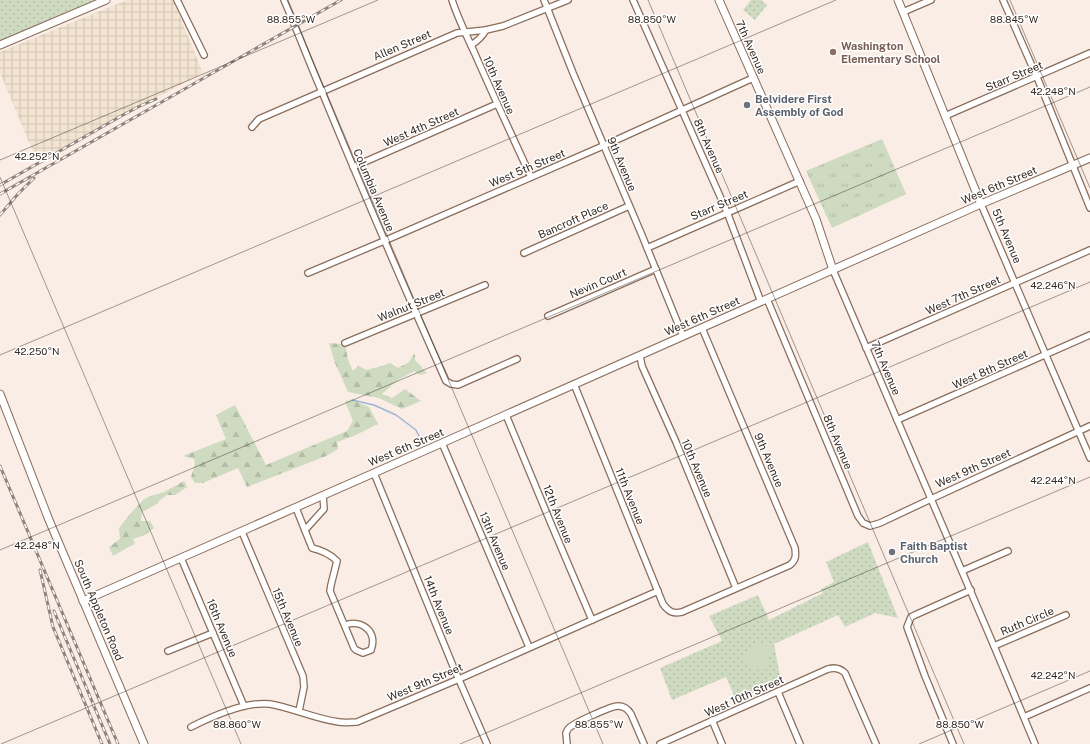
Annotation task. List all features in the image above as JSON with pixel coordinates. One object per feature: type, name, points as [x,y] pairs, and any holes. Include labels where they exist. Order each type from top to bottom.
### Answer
[{"type":"street","points":[[0,44],[106,0]]},
{"type":"street","points":[[177,0],[204,55]]},
{"type":"street","name":"Columbia Avenue","points":[[284,0],[384,241],[446,381],[451,384],[458,385],[517,358]]},
{"type":"street","name":"10th Avenue","points":[[452,0],[464,32],[496,104],[531,177]]},
{"type":"street","name":"9th Avenue","points":[[544,0],[603,146],[630,206],[683,336]]},
{"type":"street","name":"Allen Street","points":[[252,127],[259,119],[453,34],[486,30],[509,24],[568,0]]},
{"type":"street","name":"8th Avenue","points":[[633,0],[727,212],[764,301],[858,516],[865,524]]},
{"type":"street","name":"7th Avenue","points":[[719,0],[800,181],[816,219],[833,270],[1035,744]]},
{"type":"street","name":"5th Avenue","points":[[898,0],[981,204],[1090,458]]},
{"type":"street","points":[[903,12],[931,0]]},
{"type":"street","points":[[1003,0],[1090,208]]},
{"type":"street","points":[[471,45],[482,37],[486,30]]},
{"type":"street","name":"Starr Street","points":[[945,116],[1090,53]]},
{"type":"street","name":"West 5th Street","points":[[308,272],[384,241],[603,146],[753,78]]},
{"type":"street","name":"West 4th Street","points":[[353,167],[496,104]]},
{"type":"street","name":"West 6th Street","points":[[83,601],[442,444],[981,204],[1090,158]]},
{"type":"street","name":"Starr Street","points":[[647,248],[800,181]]},
{"type":"street","name":"Bancroft Place","points":[[524,253],[630,206]]},
{"type":"street","name":"West 7th Street","points":[[866,348],[1090,250]]},
{"type":"street","name":"Nevin Court","points":[[548,316],[656,269]]},
{"type":"street","name":"Walnut Street","points":[[345,343],[485,286]]},
{"type":"street","name":"9th Avenue","points":[[702,328],[795,548],[796,557],[790,565],[736,588]]},
{"type":"street","name":"West 8th Street","points":[[897,420],[1090,335]]},
{"type":"street","name":"10th Avenue","points":[[640,356],[642,366],[676,442],[736,588]]},
{"type":"street","name":"11th Avenue","points":[[574,384],[663,604],[670,612],[682,612],[736,588]]},
{"type":"street","name":"South Appleton Road","points":[[0,394],[49,520],[144,744]]},
{"type":"street","name":"12th Avenue","points":[[506,415],[592,620]]},
{"type":"street","name":"West 9th Street","points":[[865,524],[870,526],[880,523],[931,498],[1090,426]]},
{"type":"street","name":"13th Avenue","points":[[442,444],[529,647]]},
{"type":"street","name":"14th Avenue","points":[[374,473],[486,744]]},
{"type":"street","points":[[304,530],[324,509],[323,495]]},
{"type":"street","points":[[296,508],[312,548],[333,557],[337,561],[330,591],[356,650],[362,653],[366,653],[371,650],[373,643],[367,628],[362,625],[351,623],[345,625]]},
{"type":"street","name":"15th Avenue","points":[[242,532],[303,676],[304,687],[299,711]]},
{"type":"street","points":[[962,571],[1008,551]]},
{"type":"street","name":"16th Avenue","points":[[181,558],[244,706]]},
{"type":"street","points":[[953,744],[907,627],[911,617],[915,614],[970,590]]},
{"type":"street","name":"West 9th Street","points":[[191,727],[205,720],[244,706],[269,704],[339,722],[357,722],[459,679],[658,591]]},
{"type":"street","name":"Ruth Circle","points":[[994,646],[1066,615]]},
{"type":"street","points":[[168,651],[213,633]]},
{"type":"street","name":"West 10th Street","points":[[660,744],[828,669],[837,668],[845,673],[876,744]]},
{"type":"street","points":[[1024,717],[1090,688]]},
{"type":"street","points":[[778,692],[800,744]]},
{"type":"street","points":[[567,744],[565,736],[570,727],[608,708],[616,706],[626,708],[631,714],[644,744]]},
{"type":"street","points":[[712,720],[722,744]]},
{"type":"shaded area","points":[[127,0],[173,0],[203,73],[37,161],[0,73],[0,52]]},
{"type":"green space","points":[[0,0],[106,0],[0,45]]},
{"type":"green space","points":[[751,0],[761,0],[767,5],[755,20],[743,10]]},
{"type":"green space","points":[[882,139],[906,194],[832,228],[806,171]]},
{"type":"green space","points":[[329,343],[341,344],[346,348],[348,360],[353,371],[358,366],[367,370],[390,363],[398,368],[408,363],[415,353],[415,360],[427,373],[420,375],[414,371],[398,380],[382,394],[392,398],[405,389],[421,401],[402,409],[379,398],[348,392],[335,363]]},
{"type":"green space","points":[[352,400],[369,407],[378,424],[354,436],[337,442],[338,449],[326,456],[247,487],[238,468],[203,483],[195,483],[191,477],[195,464],[194,459],[183,456],[226,439],[216,415],[235,405],[266,465],[347,431],[353,421],[345,401]]},
{"type":"green space","points":[[184,481],[187,487],[175,495],[167,495],[157,504],[142,512],[141,521],[150,521],[154,528],[145,535],[133,539],[135,544],[113,556],[109,547],[120,539],[119,528],[144,499],[164,492]]},
{"type":"green space","points":[[868,542],[898,618],[875,613],[845,627],[838,615],[774,644],[781,681],[736,700],[726,677],[672,700],[660,668],[722,641],[709,616],[758,595],[769,620],[823,593],[821,589],[834,582],[826,562]]},
{"type":"green space","points":[[754,644],[764,644],[771,650],[765,666],[766,670],[763,673],[756,668],[745,665],[742,660],[745,653]]},
{"type":"waterway","points":[[352,400],[374,405],[396,415],[416,430],[422,442]]},
{"type":"railway","points":[[0,194],[341,0]]},
{"type":"railway","points":[[0,185],[123,115],[156,99]]},
{"type":"railway","points":[[0,215],[34,178]]},
{"type":"railway","points":[[0,466],[118,744]]},
{"type":"railway","points":[[40,570],[53,627],[102,744]]},
{"type":"railway","points":[[54,611],[110,744]]},
{"type":"place","name":"Washington Elementary School","points":[[833,52]]},
{"type":"place","name":"Belvidere First Assembly of God","points":[[747,105]]},
{"type":"place","name":"Faith Baptist Church","points":[[892,552]]}]
